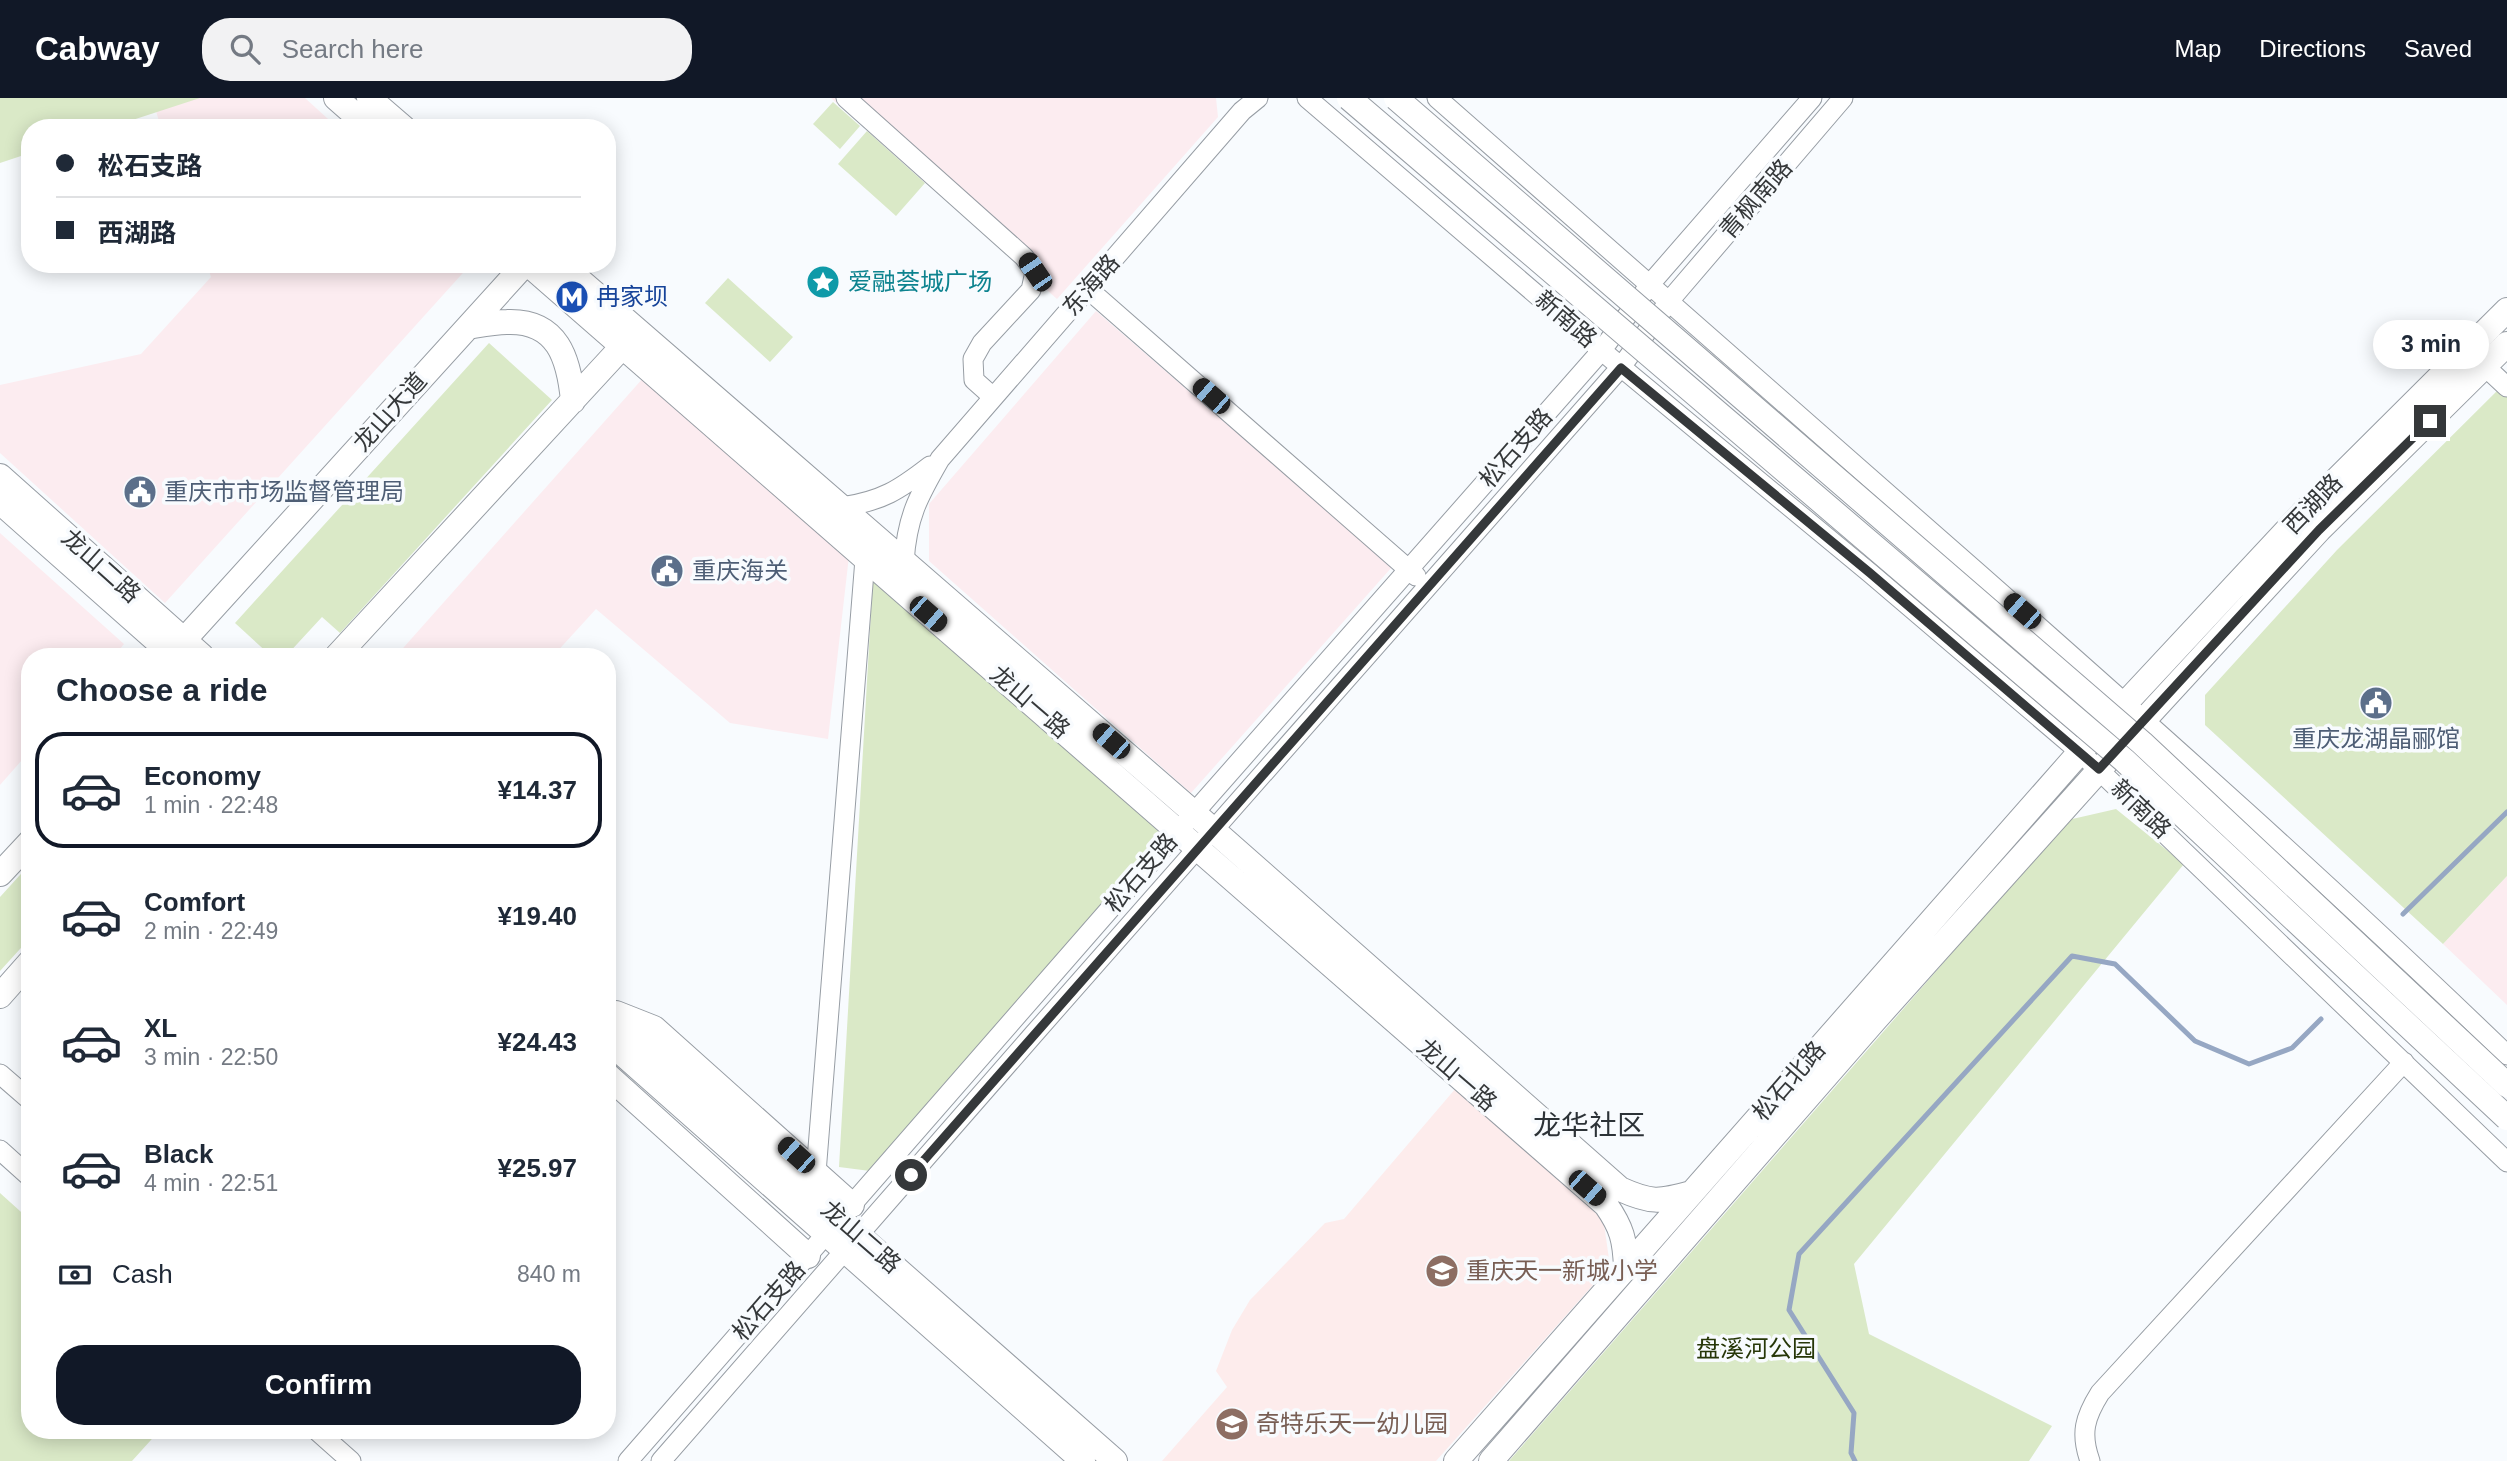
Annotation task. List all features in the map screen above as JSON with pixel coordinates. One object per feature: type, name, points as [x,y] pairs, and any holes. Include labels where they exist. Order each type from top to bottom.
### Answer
[{"type":"main road","points":[[336,98],[360,119]]},
{"type":"main road","points":[[369,98],[394,119]]},
{"type":"main road","name":"新南路","points":[[1349,98],[2124,760],[2507,1118]]},
{"type":"main road","name":"新南路","points":[[1396,98],[2142,743],[2507,1085]]},
{"type":"main road","name":"龙山大道","points":[[187,648],[468,327],[519,273]]},
{"type":"main road","name":"龙山一路","points":[[539,273],[630,339],[842,507],[904,562],[1606,1205],[1618,1222],[1625,1241],[1626,1268]]},
{"type":"main road","name":"龙山一路","points":[[569,273],[630,339],[864,559],[1186,822]]},
{"type":"main road","name":"西湖路","points":[[2144,720],[2476,358],[2507,310]]},
{"type":"main road","points":[[468,327],[509,321],[537,327],[559,344],[570,370],[573,401]]},
{"type":"main road","points":[[344,648],[630,339]]},
{"type":"main road","name":"西湖路","points":[[2125,703],[2302,514],[2476,358],[2507,344]]},
{"type":"main road","name":"龙山二路","points":[[0,476],[180,648]]},
{"type":"main road","name":"龙山二路","points":[[0,502],[179,648]]},
{"type":"main road","name":"松石北路","points":[[1456,1461],[2125,703]]},
{"type":"main road","name":"松石北路","points":[[1491,1461],[1874,1021],[2144,720]]},
{"type":"main road","name":"龙山一路","points":[[1205,839],[1620,1189],[1642,1199],[1663,1201],[1690,1193]]},
{"type":"main road","points":[[0,874],[21,852]]},
{"type":"main road","points":[[0,996],[21,972]]},
{"type":"main road","points":[[616,1014],[654,1028],[817,1173],[845,1229]]},
{"type":"main road","name":"龙山二路","points":[[616,1019],[845,1229],[1083,1461]]},
{"type":"main road","name":"龙山二路","points":[[616,1047],[845,1229],[1115,1461]]},
{"type":"main road","points":[[616,1083],[808,1256]]},
{"type":"street","points":[[846,98],[1024,257],[1035,272],[1031,290],[982,343],[973,359],[974,380],[993,397]]},
{"type":"street","name":"东海路","points":[[842,507],[909,494],[1088,289],[1242,104],[1258,98]]},
{"type":"street","name":"新南路","points":[[1307,98],[1621,368],[1870,573],[2080,752],[2507,1162]]},
{"type":"street","points":[[1437,98],[1651,283],[2125,703],[2507,1055]]},
{"type":"street","name":"青枫南路","points":[[1651,283],[1812,98]]},
{"type":"street","name":"青枫南路","points":[[1670,300],[1843,98]]},
{"type":"street","name":"松石支路","points":[[661,1461],[845,1229],[1186,822],[1602,350],[1651,283]]},
{"type":"street","points":[[1088,289],[1427,587]]},
{"type":"street","name":"松石支路","points":[[628,1461],[808,1256],[845,1229],[1205,839],[1621,368],[1670,300]]},
{"type":"street","points":[[2476,358],[2507,387]]},
{"type":"street","points":[[904,562],[909,494]]},
{"type":"street","points":[[817,1173],[864,559]]},
{"type":"street","points":[[2090,1461],[2084,1435],[2087,1414],[2100,1393],[2404,1062]]},
{"type":"street","points":[[0,1074],[21,1092]]},
{"type":"street","points":[[0,1150],[21,1169]]},
{"type":"street","points":[[326,1439],[351,1461]]},
{"type":"shaded area","points":[[198,98],[305,98],[328,119],[158,119],[156,111]]},
{"type":"shaded area","points":[[831,98],[1216,98],[1218,117],[1057,299]]},
{"type":"shaded area","points":[[210,273],[463,273],[165,603],[0,453],[0,385],[141,354],[211,277]]},
{"type":"shaded area","points":[[1096,311],[1392,567],[1191,793],[929,561],[929,504]]},
{"type":"shaded area","points":[[644,377],[849,556],[828,739],[730,723],[596,609],[560,648],[403,648]]},
{"type":"shaded area","points":[[0,533],[124,644],[121,648],[21,648],[21,761],[0,785]]},
{"type":"shaded area","points":[[2507,876],[2507,1005],[2443,944]]},
{"type":"shaded area","name":"重庆天一新城小学","points":[[1456,1088],[1603,1217],[1610,1266],[1436,1461],[1162,1461],[1227,1387],[1216,1371],[1232,1330],[1250,1300],[1325,1223],[1344,1219]]},
{"type":"green space","points":[[0,98],[200,98],[136,119],[21,119],[21,156],[0,163]]},
{"type":"green space","points":[[833,102],[860,126],[840,149],[813,124]]},
{"type":"green space","points":[[867,131],[925,183],[896,216],[838,164]]},
{"type":"green space","points":[[728,278],[793,337],[770,362],[705,303]]},
{"type":"green space","points":[[489,343],[552,400],[340,633],[322,617],[293,648],[262,648],[235,623]]},
{"type":"green space","points":[[2507,381],[2507,876],[2443,944],[2205,725],[2205,695],[2337,550]]},
{"type":"green space","points":[[873,577],[1167,834],[870,1171],[839,1167]]},
{"type":"green space","name":"盘溪河公园","points":[[2116,809],[2184,864],[1854,1264],[1869,1334],[2052,1426],[2029,1461],[1509,1461],[2068,820]]},
{"type":"green space","points":[[21,874],[21,948],[0,971],[0,897]]},
{"type":"green space","points":[[0,1193],[21,1212],[21,1439],[152,1439],[132,1461],[0,1461]]},
{"type":"waterway","points":[[2403,914],[2507,812]]},
{"type":"waterway","points":[[1855,1461],[1851,1453],[1854,1413],[1789,1310],[1799,1254],[2072,956],[2115,964],[2195,1041],[2249,1064],[2292,1048],[2321,1019]]},
{"type":"place","name":"爱融荟城广场","points":[[823,282]]},
{"type":"place","name":"冉家坝","points":[[572,297]]},
{"type":"place","name":"重庆市市场监督管理局","points":[[140,492]]},
{"type":"place","name":"重庆海关","points":[[667,571]]},
{"type":"place","name":"重庆龙湖晶郦馆","points":[[2376,703]]},
{"type":"place","name":"重庆天一新城小学","points":[[1442,1271]]},
{"type":"place","name":"奇特乐天一幼儿园","points":[[1232,1424]]},
{"type":"district","name":"龙华社区","points":[[1589,1125]]},
{"type":"route","points":[[911,1175],[1621,368],[1870,573],[2099,769],[2319,530],[2430,421]]}]
